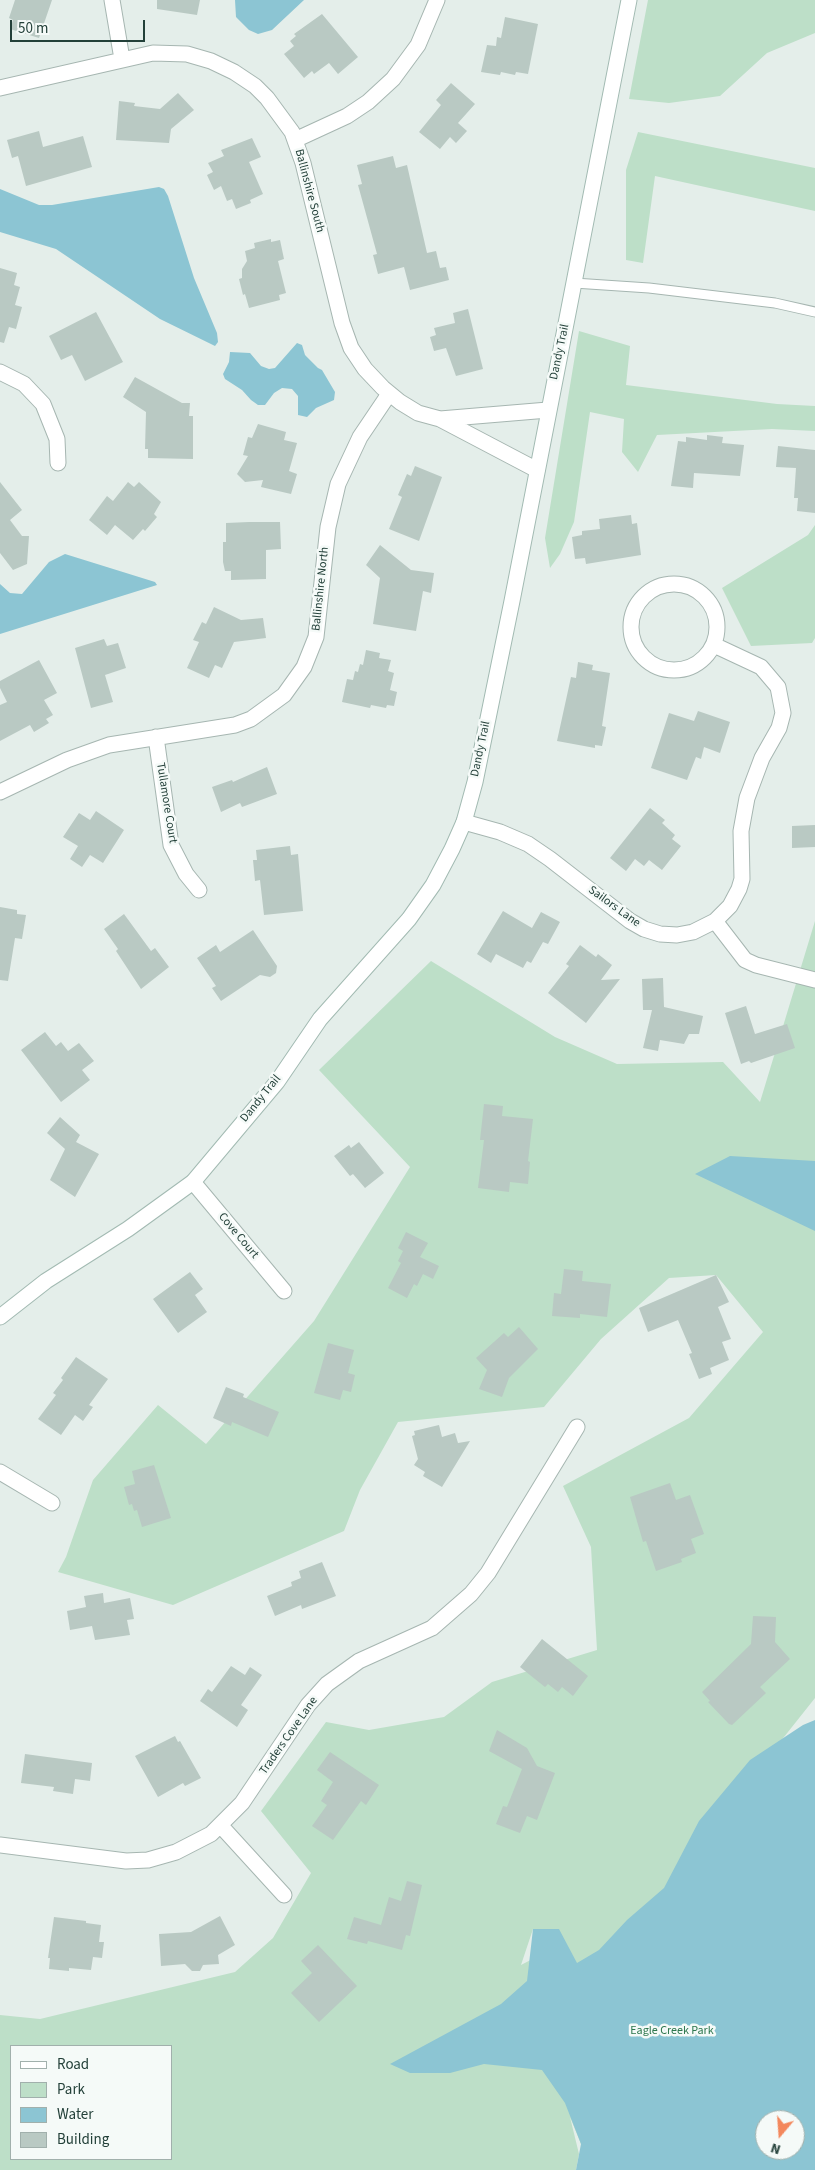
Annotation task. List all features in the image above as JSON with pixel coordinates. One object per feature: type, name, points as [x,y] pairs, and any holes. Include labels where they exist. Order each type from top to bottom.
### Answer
[{"type":"street","points":[[112,0],[122,59]]},
{"type":"street","points":[[295,140],[347,116],[368,102],[393,79],[418,45],[437,0]]},
{"type":"street","name":"Dandy Trail","points":[[0,1318],[46,1281],[128,1229],[193,1182],[277,1082],[320,1019],[423,899],[445,864],[464,822],[474,782],[508,620],[629,0]]},
{"type":"street","name":"Ballinshire South","points":[[0,88],[153,53],[187,54],[226,68],[255,86],[267,98],[283,118],[295,140],[303,163],[342,323],[351,348],[360,362],[389,394],[418,413],[440,419],[548,410]]},
{"type":"street","points":[[0,372],[24,384],[43,404],[57,439],[58,464]]},
{"type":"street","name":"Ballinshire North","points":[[0,792],[67,760],[109,744],[228,727],[251,719],[284,695],[300,674],[311,652],[317,629],[328,526],[338,484],[360,438],[389,394]]},
{"type":"street","points":[[440,419],[537,470]]},
{"type":"street","points":[[670,584],[689,587],[706,598],[713,609],[718,630],[714,645],[706,656],[690,668],[677,670],[657,667],[641,655],[634,644],[631,630],[634,611],[641,600],[657,588],[670,584]]},
{"type":"street","points":[[714,645],[761,667],[778,687],[783,713],[779,728],[762,758],[747,798],[741,831],[742,879],[739,889],[730,906],[715,921],[745,960],[756,965],[815,980]]},
{"type":"street","name":"Tullamore Court","points":[[156,737],[172,845],[181,867],[199,890]]},
{"type":"street","name":"Sailors Lane","points":[[464,822],[500,832],[528,844],[630,921],[644,929],[660,934],[677,935],[693,932],[715,921]]},
{"type":"street","name":"Cove Court","points":[[193,1182],[284,1291]]},
{"type":"street","name":"Traders Cove Lane","points":[[0,1845],[98,1859],[148,1860],[190,1847],[221,1826],[242,1803],[308,1705],[327,1684],[359,1661],[432,1628],[471,1594],[488,1573],[577,1427]]},
{"type":"street","points":[[0,1472],[52,1503]]},
{"type":"street","points":[[221,1826],[284,1895]]},
{"type":"lane","points":[[574,283],[649,288],[775,302],[815,312]]},
{"type":"green space","points":[[648,0],[815,0],[815,33],[767,53],[720,96],[669,103],[629,99]]},
{"type":"green space","points":[[638,132],[815,168],[815,211],[655,176],[643,263],[626,260],[626,170]]},
{"type":"green space","points":[[579,331],[630,346],[626,385],[777,404],[815,406],[815,431],[772,429],[657,435],[638,472],[622,452],[624,419],[590,412],[574,522],[560,554],[550,568],[545,538]]},
{"type":"green space","points":[[815,525],[815,638],[812,643],[751,646],[722,588],[808,535]]},
{"type":"green space","points":[[815,921],[815,1698],[668,1883],[815,1735],[815,2170],[581,2144],[570,2117],[579,2154],[576,2170],[0,2170],[0,2015],[40,2019],[235,1972],[273,1938],[311,1873],[261,1811],[326,1722],[369,1730],[444,1717],[492,1682],[597,1650],[591,1547],[563,1486],[689,1418],[763,1332],[716,1275],[669,1278],[601,1339],[544,1407],[398,1422],[360,1490],[344,1531],[173,1605],[58,1572],[66,1557],[93,1480],[158,1405],[206,1444],[314,1321],[410,1167],[319,1070],[431,961],[555,1037],[617,1064],[723,1062],[760,1102]],"holes":[[[533,1929],[565,1942],[521,1965]]]},
{"type":"water","points":[[235,0],[304,0],[272,30],[258,34],[249,30],[236,17]]},
{"type":"water","points":[[159,187],[164,189],[168,196],[194,278],[217,333],[218,342],[215,346],[160,319],[56,249],[0,232],[0,189],[39,205],[52,205]]},
{"type":"water","points":[[297,343],[302,345],[305,355],[322,370],[335,392],[334,400],[316,408],[307,417],[298,415],[298,396],[292,389],[282,388],[274,393],[265,405],[258,405],[242,390],[225,379],[223,374],[229,362],[230,352],[250,353],[261,366],[269,369],[275,368]]},
{"type":"water","points":[[65,554],[155,582],[157,585],[0,634],[0,584],[10,593],[22,594],[49,562]]},
{"type":"water","points":[[730,1156],[815,1161],[815,1231],[695,1174]]},
{"type":"water","name":"Eagle Creek Park","points":[[815,1720],[815,2170],[576,2170],[581,2144],[565,2103],[542,2070],[484,2064],[450,2073],[410,2073],[390,2064],[501,2004],[527,1981],[533,1929],[559,1929],[577,1963],[599,1950],[627,1920],[664,1888],[699,1821],[750,1760],[803,1725]]},
{"type":"building","points":[[15,0],[52,0],[39,38],[10,29],[13,20],[9,18]]},
{"type":"building","points":[[157,0],[200,0],[197,15],[157,9]]},
{"type":"building","points":[[322,14],[358,57],[338,74],[329,63],[314,74],[312,71],[304,78],[284,54],[294,46],[290,41],[296,36],[294,34]]},
{"type":"building","points":[[505,17],[538,24],[528,74],[516,72],[515,75],[501,72],[500,75],[481,72],[487,45],[496,46],[497,37],[501,38]]},
{"type":"building","points":[[451,83],[475,104],[458,123],[467,131],[456,143],[450,137],[440,149],[419,132],[441,105],[436,100]]},
{"type":"building","points":[[178,93],[194,110],[171,129],[169,143],[116,140],[119,101],[135,103],[134,106],[160,109]]},
{"type":"building","points":[[39,131],[43,147],[83,136],[92,167],[26,186],[18,156],[12,158],[7,140]]},
{"type":"building","points":[[252,138],[261,157],[249,162],[263,194],[250,200],[251,203],[236,209],[232,199],[227,201],[221,186],[214,190],[207,175],[213,172],[208,163],[224,156],[221,150]]},
{"type":"building","points":[[393,156],[396,168],[407,165],[427,253],[436,251],[440,268],[446,267],[449,280],[410,290],[404,267],[378,274],[373,255],[377,254],[358,185],[362,184],[357,165]]},
{"type":"building","points":[[271,239],[271,242],[280,240],[284,259],[278,261],[286,293],[279,295],[280,300],[249,308],[239,279],[242,278],[242,269],[247,261],[245,251],[255,248],[254,243]]},
{"type":"building","points":[[0,268],[17,273],[14,285],[20,287],[15,305],[22,307],[16,329],[9,327],[4,343],[0,342]]},
{"type":"building","points":[[468,309],[483,369],[456,376],[446,348],[434,351],[430,337],[436,335],[434,328],[455,323],[453,313]]},
{"type":"building","points":[[96,312],[123,362],[85,381],[72,355],[61,360],[49,336]]},
{"type":"building","points":[[135,377],[182,403],[190,403],[189,416],[193,416],[193,459],[148,458],[148,449],[145,449],[146,412],[123,397]]},
{"type":"building","points":[[258,424],[286,432],[284,440],[297,443],[289,471],[297,474],[291,494],[261,487],[263,480],[245,482],[237,474],[248,456],[243,455],[248,437],[252,438]]},
{"type":"building","points":[[707,435],[723,437],[722,443],[744,445],[740,476],[694,473],[693,488],[671,486],[678,441],[686,442],[686,437],[707,440]]},
{"type":"building","points":[[778,446],[815,450],[815,513],[797,511],[798,498],[794,498],[796,468],[776,467]]},
{"type":"building","points":[[415,466],[442,477],[419,541],[389,529],[402,497],[398,495],[407,474],[411,476]]},
{"type":"building","points":[[0,482],[22,510],[10,520],[22,536],[29,536],[27,564],[13,570],[0,553]]},
{"type":"building","points":[[128,482],[134,487],[139,482],[161,502],[154,514],[157,517],[145,531],[143,529],[133,540],[115,525],[107,535],[89,520],[107,496],[113,501]]},
{"type":"building","points":[[631,515],[632,524],[637,523],[641,555],[586,564],[585,558],[575,559],[572,537],[582,535],[582,531],[600,529],[599,519]]},
{"type":"building","points":[[280,522],[281,549],[266,550],[266,579],[231,580],[231,571],[225,571],[223,562],[223,542],[226,542],[226,523]]},
{"type":"building","points":[[380,545],[411,570],[434,573],[431,593],[423,591],[416,631],[373,624],[380,578],[366,565]]},
{"type":"building","points":[[214,607],[241,620],[263,618],[266,638],[234,642],[222,668],[215,665],[209,678],[187,668],[199,642],[193,640],[202,622],[206,624]]},
{"type":"building","points":[[104,639],[107,646],[118,643],[126,668],[105,675],[113,702],[91,708],[75,648]]},
{"type":"building","points":[[366,650],[380,653],[379,658],[391,660],[388,671],[394,673],[390,690],[397,692],[394,706],[387,705],[386,708],[371,705],[370,708],[342,702],[347,679],[353,680],[355,671],[358,672],[360,664],[363,665]]},
{"type":"building","points":[[39,660],[57,693],[44,700],[53,715],[46,719],[49,723],[34,732],[30,725],[0,741],[0,705],[7,702],[0,688],[0,681]]},
{"type":"building","points":[[578,662],[593,665],[592,670],[610,673],[602,726],[606,727],[602,746],[595,745],[595,748],[557,741],[571,677],[576,678]]},
{"type":"building","points":[[698,711],[730,722],[720,753],[704,747],[701,759],[696,757],[687,780],[651,768],[669,713],[694,721]]},
{"type":"building","points":[[267,767],[277,794],[242,807],[240,803],[221,812],[212,787],[232,780],[233,782]]},
{"type":"building","points":[[650,808],[665,820],[662,823],[675,835],[672,839],[681,846],[662,870],[649,860],[644,866],[635,859],[626,871],[610,858]]},
{"type":"building","points":[[96,811],[124,830],[103,863],[90,855],[82,867],[70,859],[78,846],[63,837],[79,813],[90,820]]},
{"type":"building","points":[[815,825],[815,847],[792,848],[792,826]]},
{"type":"building","points":[[290,846],[291,855],[298,854],[303,911],[264,915],[260,880],[255,881],[253,860],[257,860],[256,850]]},
{"type":"building","points":[[0,907],[17,910],[17,914],[26,915],[22,939],[15,938],[8,981],[0,980]]},
{"type":"building","points":[[503,911],[532,928],[541,912],[560,922],[548,944],[543,942],[531,963],[527,961],[523,968],[496,954],[491,963],[477,954]]},
{"type":"building","points":[[124,914],[151,951],[155,948],[169,967],[141,989],[104,929]]},
{"type":"building","points":[[253,930],[277,966],[276,973],[270,977],[260,975],[221,1001],[212,988],[216,986],[197,958],[216,945],[220,952]]},
{"type":"building","points":[[580,945],[596,957],[598,954],[612,965],[601,980],[620,979],[586,1023],[548,993],[569,966],[566,964]]},
{"type":"building","points":[[663,978],[664,1007],[703,1016],[699,1034],[689,1034],[684,1044],[660,1040],[658,1051],[643,1048],[652,1010],[643,1010],[642,979]]},
{"type":"building","points":[[746,1006],[755,1034],[787,1024],[795,1048],[751,1063],[749,1061],[741,1064],[725,1013]]},
{"type":"building","points":[[45,1032],[56,1046],[61,1042],[68,1051],[79,1043],[94,1061],[82,1070],[90,1080],[61,1102],[21,1050]]},
{"type":"building","points":[[484,1104],[503,1106],[502,1116],[533,1119],[528,1161],[530,1162],[528,1184],[510,1182],[509,1192],[478,1188],[484,1140],[480,1140]]},
{"type":"building","points":[[60,1117],[80,1135],[76,1142],[99,1154],[75,1197],[50,1180],[65,1149],[47,1133]]},
{"type":"building","points":[[359,1142],[384,1173],[365,1188],[353,1174],[350,1176],[334,1156],[349,1145],[351,1148]]},
{"type":"building","points":[[406,1232],[428,1243],[420,1257],[439,1266],[433,1279],[423,1274],[417,1286],[414,1284],[407,1298],[388,1288],[401,1263],[398,1261],[403,1251],[398,1248]]},
{"type":"building","points":[[564,1269],[583,1271],[582,1281],[611,1284],[607,1317],[580,1314],[580,1318],[552,1316],[554,1293],[561,1294]]},
{"type":"building","points":[[190,1272],[203,1289],[195,1295],[207,1312],[178,1333],[153,1299]]},
{"type":"building","points":[[716,1275],[729,1302],[718,1307],[731,1339],[722,1342],[729,1360],[710,1368],[712,1374],[699,1379],[689,1354],[692,1353],[678,1320],[648,1332],[639,1308]]},
{"type":"building","points":[[519,1327],[538,1349],[509,1378],[502,1397],[479,1389],[487,1370],[476,1358],[504,1333],[508,1337]]},
{"type":"building","points":[[328,1343],[354,1350],[348,1373],[355,1375],[351,1392],[343,1390],[340,1400],[314,1393]]},
{"type":"building","points":[[76,1357],[108,1379],[89,1405],[93,1407],[83,1421],[75,1415],[61,1435],[38,1419],[56,1395],[53,1393]]},
{"type":"building","points":[[226,1387],[244,1394],[243,1397],[279,1412],[268,1437],[232,1422],[231,1426],[213,1418]]},
{"type":"building","points":[[439,1425],[442,1437],[455,1433],[458,1443],[470,1441],[442,1487],[423,1476],[425,1472],[414,1465],[418,1459],[412,1436],[415,1435],[414,1431]]},
{"type":"building","points":[[154,1465],[171,1518],[142,1527],[137,1510],[134,1511],[132,1504],[129,1505],[124,1487],[135,1484],[132,1471]]},
{"type":"building","points":[[670,1483],[676,1500],[690,1495],[704,1534],[691,1539],[696,1553],[681,1559],[682,1562],[656,1571],[646,1541],[643,1542],[630,1497]]},
{"type":"building","points":[[322,1562],[336,1596],[302,1609],[301,1605],[275,1616],[267,1596],[292,1586],[291,1582],[301,1578],[299,1571]]},
{"type":"building","points":[[103,1593],[104,1603],[130,1598],[134,1619],[127,1620],[130,1635],[95,1640],[92,1626],[70,1630],[67,1611],[86,1607],[84,1596]]},
{"type":"building","points":[[753,1616],[776,1617],[775,1642],[790,1659],[760,1687],[766,1693],[732,1725],[708,1702],[710,1701],[702,1692],[751,1644]]},
{"type":"building","points":[[542,1639],[588,1676],[573,1696],[562,1687],[558,1692],[548,1684],[545,1687],[520,1667]]},
{"type":"building","points":[[231,1666],[245,1675],[250,1667],[262,1675],[241,1705],[248,1710],[237,1727],[200,1701],[208,1689],[212,1692]]},
{"type":"building","points":[[497,1730],[527,1748],[537,1766],[555,1773],[537,1820],[527,1816],[520,1833],[496,1824],[503,1806],[507,1807],[522,1769],[489,1751]]},
{"type":"building","points":[[175,1736],[178,1742],[180,1741],[201,1778],[185,1786],[183,1783],[158,1797],[135,1756]]},
{"type":"building","points":[[330,1752],[379,1785],[366,1805],[361,1801],[333,1840],[312,1826],[327,1805],[321,1801],[333,1782],[317,1770]]},
{"type":"building","points":[[25,1754],[92,1763],[90,1781],[75,1779],[73,1794],[53,1791],[54,1787],[21,1783]]},
{"type":"building","points":[[407,1881],[422,1885],[410,1936],[406,1935],[402,1950],[368,1941],[367,1944],[347,1939],[354,1917],[381,1925],[389,1897],[401,1901]]},
{"type":"building","points":[[220,1916],[235,1945],[218,1955],[219,1964],[203,1965],[200,1971],[192,1971],[185,1964],[161,1966],[159,1934],[191,1932]]},
{"type":"building","points":[[54,1917],[101,1925],[99,1942],[104,1942],[102,1958],[93,1957],[91,1970],[69,1968],[69,1971],[49,1969],[50,1958],[48,1958]]},
{"type":"building","points":[[318,1945],[357,1986],[319,2022],[291,1993],[312,1973],[301,1961]]}]
